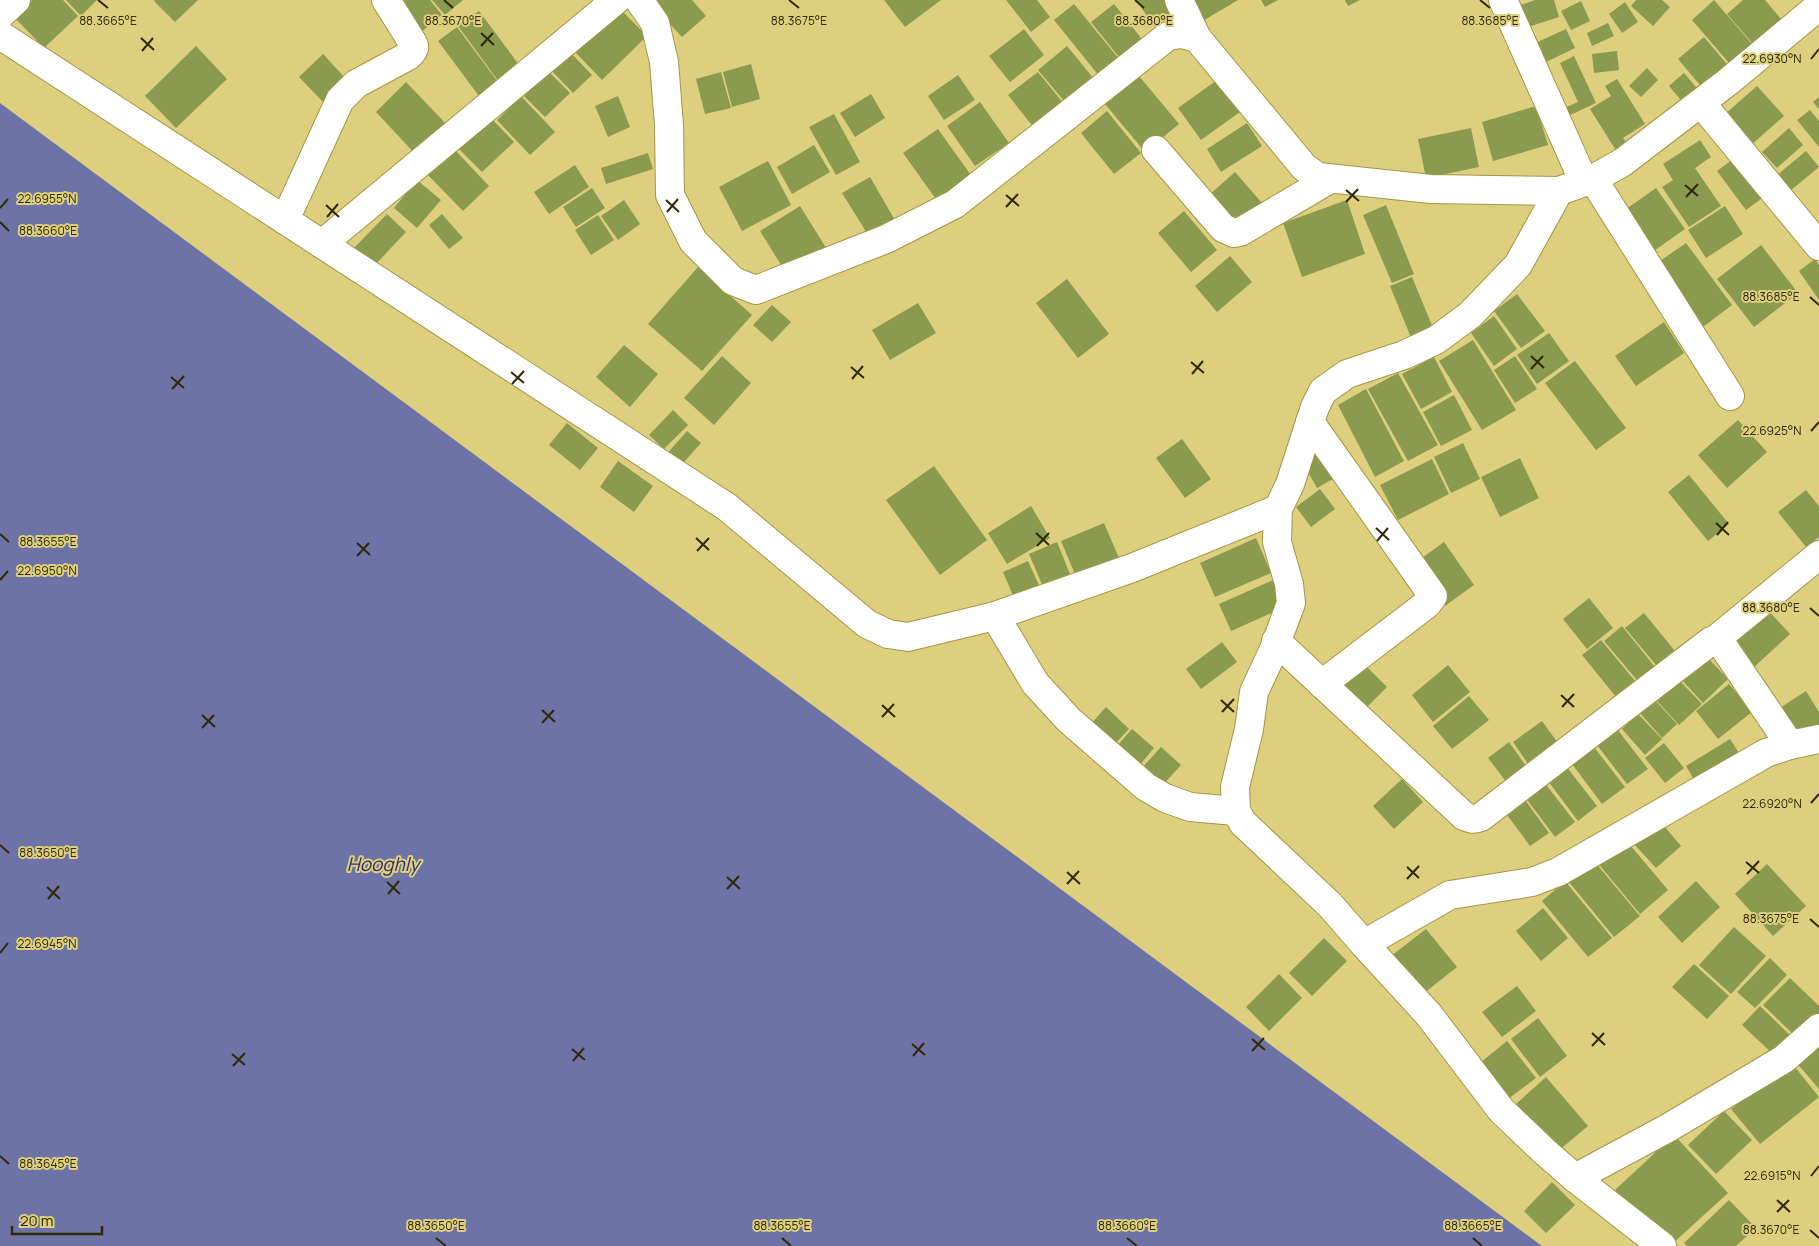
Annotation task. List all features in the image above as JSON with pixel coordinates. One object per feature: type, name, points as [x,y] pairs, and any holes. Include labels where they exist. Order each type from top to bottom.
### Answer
[{"type":"street","points":[[0,15],[16,0]]},
{"type":"street","points":[[285,220],[340,100],[356,84],[414,51],[415,46],[386,0]]},
{"type":"street","points":[[322,244],[616,0]]},
{"type":"street","points":[[639,0],[655,23],[664,62],[669,126],[670,195],[693,241],[733,281],[756,290],[886,239],[955,204],[1168,36],[1182,34],[1197,38]]},
{"type":"street","points":[[1179,0],[1197,38],[1304,168],[1318,177],[1330,179],[1431,189],[1579,184],[1623,162],[1701,102],[1819,6]]},
{"type":"street","points":[[1503,0],[1579,184],[1730,396]]},
{"type":"street","points":[[0,35],[727,507],[876,630],[908,637],[995,616],[1132,568],[1278,508]]},
{"type":"street","points":[[1701,102],[1819,246]]},
{"type":"street","points":[[1156,150],[1223,228],[1234,233],[1240,232],[1330,179]]},
{"type":"street","points":[[1579,184],[1518,265],[1470,316],[1436,340],[1404,355],[1347,374],[1323,391],[1315,407],[1290,484],[1278,508],[1277,542],[1289,584],[1291,603],[1254,692],[1249,729],[1235,788],[1236,811],[1243,823],[1330,905],[1429,1015],[1501,1110],[1575,1178],[1662,1246]]},
{"type":"street","points":[[1310,422],[1433,596],[1427,604],[1322,684]]},
{"type":"street","points":[[1276,641],[1464,816],[1476,819],[1711,641],[1715,640],[1819,555]]},
{"type":"street","points":[[995,616],[1034,683],[1069,720],[1146,787],[1165,798],[1190,807],[1236,811]]},
{"type":"street","points":[[1715,640],[1723,646],[1790,745]]},
{"type":"street","points":[[1364,944],[1450,895],[1532,882],[1558,872],[1766,753],[1790,745],[1819,739]]},
{"type":"street","points":[[1575,1178],[1668,1128],[1784,1059],[1819,1029]]},
{"type":"water","name":"Hooghly","points":[[0,103],[1542,1246],[0,1246]]},
{"type":"building","points":[[32,0],[63,0],[78,16],[44,48],[14,17]]},
{"type":"building","points":[[66,0],[97,0],[81,16]]},
{"type":"building","points":[[155,0],[198,0],[175,22]]},
{"type":"building","points":[[391,0],[430,0],[442,15],[419,34]]},
{"type":"building","points":[[432,0],[463,0],[445,15]]},
{"type":"building","points":[[648,0],[692,0],[706,16],[682,37]]},
{"type":"building","points":[[884,0],[941,0],[905,27]]},
{"type":"building","points":[[1006,0],[1037,0],[1050,17],[1031,32]]},
{"type":"building","points":[[1136,0],[1172,0],[1183,15],[1158,32]]},
{"type":"building","points":[[1188,0],[1238,0],[1201,22]]},
{"type":"building","points":[[1261,0],[1278,0],[1265,7]]},
{"type":"building","points":[[1345,0],[1360,0],[1348,6]]},
{"type":"building","points":[[1535,0],[1554,0],[1559,17],[1525,28],[1518,6]]},
{"type":"building","points":[[1636,0],[1662,0],[1670,7],[1653,26],[1631,6]]},
{"type":"building","points":[[1714,0],[1758,51],[1735,70],[1692,20]]},
{"type":"building","points":[[1743,0],[1765,0],[1787,26],[1759,51],[1727,14]]},
{"type":"building","points":[[1581,1],[1590,21],[1571,30],[1561,11]]},
{"type":"building","points":[[1625,2],[1638,22],[1622,33],[1609,14]]},
{"type":"building","points":[[1074,4],[1124,65],[1104,82],[1054,20]]},
{"type":"building","points":[[1114,4],[1145,43],[1122,61],[1091,22]]},
{"type":"building","points":[[621,10],[647,36],[602,80],[576,53]]},
{"type":"building","points":[[479,11],[523,70],[502,86],[458,26]]},
{"type":"building","points":[[1608,23],[1614,36],[1592,46],[1587,33]]},
{"type":"building","points":[[457,27],[501,86],[482,100],[438,41]]},
{"type":"building","points":[[1024,29],[1044,55],[1010,82],[989,56]]},
{"type":"building","points":[[1566,29],[1575,48],[1540,65],[1531,45]]},
{"type":"building","points":[[1704,37],[1731,69],[1705,91],[1678,59]]},
{"type":"building","points":[[196,46],[227,79],[176,128],[145,96]]},
{"type":"building","points":[[1067,46],[1099,85],[1070,108],[1038,70]]},
{"type":"building","points":[[1617,51],[1619,70],[1594,73],[1592,54]]},
{"type":"building","points":[[570,52],[592,75],[573,93],[551,70]]},
{"type":"building","points":[[323,54],[347,80],[323,102],[299,77]]},
{"type":"building","points":[[1574,56],[1596,103],[1568,116],[1564,108],[1578,102],[1560,63]]},
{"type":"building","points":[[751,64],[760,99],[732,107],[723,72]]},
{"type":"building","points":[[1647,68],[1658,80],[1641,97],[1629,86]]},
{"type":"building","points":[[549,72],[570,93],[545,117],[524,96]]},
{"type":"building","points":[[721,72],[731,108],[705,114],[696,79]]},
{"type":"building","points":[[1038,72],[1068,109],[1038,133],[1008,95]]},
{"type":"building","points":[[1684,73],[1701,93],[1686,106],[1669,86]]},
{"type":"building","points":[[958,75],[975,100],[944,120],[928,96]]},
{"type":"building","points":[[1139,76],[1179,124],[1145,152],[1105,104]]},
{"type":"building","points":[[1617,79],[1645,124],[1623,138],[1628,145],[1617,152],[1590,109],[1611,96],[1605,86]]},
{"type":"building","points":[[1217,80],[1240,112],[1201,140],[1178,108]]},
{"type":"building","points":[[406,82],[450,128],[419,158],[376,112]]},
{"type":"building","points":[[1757,86],[1784,116],[1751,145],[1724,115]]},
{"type":"building","points":[[871,94],[885,118],[855,137],[840,113]]},
{"type":"building","points":[[521,96],[555,132],[530,155],[497,120]]},
{"type":"building","points":[[618,96],[630,127],[608,137],[595,106]]},
{"type":"building","points":[[1819,97],[1819,109],[1813,102]]},
{"type":"building","points":[[980,102],[1009,143],[975,166],[947,126]]},
{"type":"building","points":[[1536,106],[1548,145],[1493,161],[1482,122]]},
{"type":"building","points":[[1810,110],[1819,121],[1819,147],[1797,120]]},
{"type":"building","points":[[1107,111],[1141,153],[1114,174],[1081,133]]},
{"type":"building","points":[[834,114],[860,162],[836,175],[809,127]]},
{"type":"building","points":[[490,117],[514,142],[482,172],[458,148]]},
{"type":"building","points":[[1247,123],[1262,146],[1221,172],[1207,149]]},
{"type":"building","points":[[1471,128],[1479,167],[1426,178],[1418,139]]},
{"type":"building","points":[[1789,128],[1803,145],[1777,168],[1762,152]]},
{"type":"building","points":[[938,129],[973,178],[938,202],[903,153]]},
{"type":"building","points":[[1700,140],[1711,157],[1695,168],[1721,206],[1689,227],[1662,187],[1673,180],[1663,164]]},
{"type":"building","points":[[814,145],[830,172],[792,194],[777,167]]},
{"type":"building","points":[[453,148],[489,186],[463,211],[426,173]]},
{"type":"building","points":[[1806,151],[1819,167],[1790,191],[1776,176]]},
{"type":"building","points":[[648,153],[653,169],[606,184],[601,168]]},
{"type":"building","points":[[1740,154],[1769,193],[1746,210],[1717,171]]},
{"type":"building","points":[[768,161],[791,205],[742,231],[719,187]]},
{"type":"building","points":[[575,165],[589,187],[549,214],[534,192]]},
{"type":"building","points":[[1235,172],[1262,203],[1234,227],[1208,196]]},
{"type":"building","points":[[870,177],[896,222],[870,238],[842,193]]},
{"type":"building","points":[[417,180],[441,200],[417,228],[394,208]]},
{"type":"building","points":[[592,188],[605,208],[576,227],[563,207]]},
{"type":"building","points":[[1656,188],[1685,229],[1651,253],[1622,212]]},
{"type":"building","points":[[624,200],[640,224],[618,240],[601,216]]},
{"type":"building","points":[[1347,200],[1365,254],[1302,277],[1283,223]]},
{"type":"building","points":[[1386,205],[1414,274],[1392,283],[1363,215]]},
{"type":"building","points":[[800,206],[828,251],[788,276],[760,231]]},
{"type":"building","points":[[1725,206],[1743,234],[1706,258],[1688,230]]},
{"type":"building","points":[[1184,211],[1217,250],[1191,272],[1158,233]]},
{"type":"building","points":[[387,214],[406,232],[374,266],[354,248]]},
{"type":"building","points":[[442,214],[463,238],[449,249],[429,225]]},
{"type":"building","points":[[598,215],[614,240],[591,255],[575,230]]},
{"type":"building","points":[[1686,243],[1732,305],[1699,330],[1653,266]]},
{"type":"building","points":[[1761,245],[1798,293],[1754,327],[1717,279]]},
{"type":"building","points":[[1230,256],[1252,282],[1217,312],[1195,286]]},
{"type":"building","points":[[1815,259],[1819,265],[1819,300],[1799,271]]},
{"type":"building","points":[[698,267],[752,315],[702,371],[648,324]]},
{"type":"building","points":[[1412,277],[1436,335],[1414,345],[1390,286]]},
{"type":"building","points":[[1067,279],[1109,334],[1078,358],[1036,303]]},
{"type":"building","points":[[1517,294],[1545,331],[1521,348],[1494,311]]},
{"type":"building","points":[[918,303],[936,333],[890,360],[872,330]]},
{"type":"building","points":[[772,305],[791,322],[772,342],[753,325]]},
{"type":"building","points":[[1494,316],[1517,349],[1494,366],[1471,333]]},
{"type":"building","points":[[1664,322],[1684,353],[1636,386],[1615,356]]},
{"type":"building","points":[[1549,333],[1569,361],[1537,384],[1517,355]]},
{"type":"building","points":[[1473,340],[1516,410],[1482,430],[1439,361]]},
{"type":"building","points":[[624,345],[658,374],[630,407],[596,377]]},
{"type":"building","points":[[722,356],[751,383],[714,425],[684,398]]},
{"type":"building","points":[[1515,356],[1537,389],[1515,403],[1494,370]]},
{"type":"building","points":[[1434,357],[1452,392],[1421,409],[1402,374]]},
{"type":"building","points":[[1575,361],[1626,428],[1596,450],[1545,383]]},
{"type":"building","points":[[1398,373],[1438,445],[1408,461],[1368,389]]},
{"type":"building","points":[[1366,389],[1404,461],[1375,477],[1338,405]]},
{"type":"building","points":[[1454,395],[1472,430],[1441,446],[1423,412]]},
{"type":"building","points":[[673,410],[688,425],[664,449],[649,435]]},
{"type":"building","points":[[1738,420],[1767,452],[1727,488],[1698,455]]},
{"type":"building","points":[[567,423],[598,448],[580,470],[549,445]]},
{"type":"building","points":[[687,431],[701,443],[678,469],[664,457]]},
{"type":"building","points":[[1182,439],[1211,479],[1185,498],[1156,458]]},
{"type":"building","points":[[1463,443],[1480,479],[1451,493],[1434,457]]},
{"type":"building","points":[[1323,445],[1340,475],[1317,488],[1300,458]]},
{"type":"building","points":[[1520,458],[1539,498],[1500,517],[1481,477]]},
{"type":"building","points":[[1432,459],[1449,494],[1398,520],[1380,485]]},
{"type":"building","points":[[618,461],[653,486],[634,512],[600,487]]},
{"type":"building","points":[[934,466],[987,540],[940,575],[886,500]]},
{"type":"building","points":[[1689,475],[1729,524],[1708,541],[1668,492]]},
{"type":"building","points":[[1320,489],[1335,509],[1311,527],[1296,507]]},
{"type":"building","points":[[1806,490],[1819,506],[1819,537],[1806,547],[1778,512]]},
{"type":"building","points":[[1031,506],[1050,538],[1007,564],[988,533]]},
{"type":"building","points":[[1104,523],[1122,565],[1079,584],[1061,541]]},
{"type":"building","points":[[1256,538],[1271,573],[1215,597],[1200,563]]},
{"type":"building","points":[[1057,542],[1074,584],[1047,596],[1029,554]]},
{"type":"building","points":[[1444,542],[1474,585],[1445,606],[1415,563]]},
{"type":"building","points":[[1028,561],[1043,594],[1017,605],[1003,572]]},
{"type":"building","points":[[1273,580],[1285,607],[1231,631],[1219,604]]},
{"type":"building","points":[[1589,598],[1613,628],[1587,649],[1563,619]]},
{"type":"building","points":[[1766,608],[1790,634],[1753,668],[1729,641]]},
{"type":"building","points":[[1644,613],[1679,656],[1661,671],[1625,628]]},
{"type":"building","points":[[1622,626],[1659,672],[1642,686],[1604,641]]},
{"type":"building","points":[[1601,640],[1640,687],[1621,703],[1582,655]]},
{"type":"building","points":[[1222,642],[1237,662],[1201,689],[1186,669]]},
{"type":"building","points":[[1706,656],[1728,679],[1703,703],[1681,679]]},
{"type":"building","points":[[1364,664],[1387,687],[1361,713],[1338,689]]},
{"type":"building","points":[[1448,665],[1470,692],[1433,722],[1412,695]]},
{"type":"building","points":[[1679,680],[1702,704],[1679,725],[1657,701]]},
{"type":"building","points":[[1729,684],[1752,712],[1718,739],[1696,711]]},
{"type":"building","points":[[1806,691],[1819,712],[1819,726],[1796,740],[1777,710]]},
{"type":"building","points":[[1469,696],[1489,720],[1452,749],[1433,726]]},
{"type":"building","points":[[1654,699],[1677,724],[1662,738],[1640,713]]},
{"type":"building","points":[[1106,707],[1129,729],[1112,747],[1089,726]]},
{"type":"building","points":[[1638,714],[1662,739],[1645,755],[1622,729]]},
{"type":"building","points":[[1542,721],[1563,750],[1533,771],[1513,742]]},
{"type":"building","points":[[1132,729],[1154,748],[1139,766],[1116,747]]},
{"type":"building","points":[[1617,729],[1648,769],[1627,784],[1597,745]]},
{"type":"building","points":[[1730,739],[1744,761],[1699,788],[1686,766]]},
{"type":"building","points":[[1509,742],[1531,773],[1511,788],[1488,758]]},
{"type":"building","points":[[1664,743],[1684,768],[1665,783],[1645,758]]},
{"type":"building","points":[[1161,747],[1181,765],[1161,787],[1141,769]]},
{"type":"building","points":[[1594,747],[1625,787],[1602,804],[1572,764]]},
{"type":"building","points":[[1566,766],[1597,806],[1578,821],[1548,781]]},
{"type":"building","points":[[1402,779],[1423,802],[1394,829],[1373,806]]},
{"type":"building","points":[[1544,782],[1575,822],[1555,837],[1525,797]]},
{"type":"building","points":[[1523,797],[1549,833],[1530,846],[1504,811]]},
{"type":"building","points":[[1659,820],[1681,846],[1656,868],[1633,843]]},
{"type":"building","points":[[1625,839],[1668,890],[1640,914],[1597,862]]},
{"type":"building","points":[[1594,861],[1640,916],[1614,937],[1569,882]]},
{"type":"building","points":[[1767,864],[1806,906],[1773,936],[1735,894]]},
{"type":"building","points":[[1565,881],[1612,938],[1588,957],[1542,901]]},
{"type":"building","points":[[1696,881],[1720,907],[1682,943],[1658,917]]},
{"type":"building","points":[[1543,908],[1568,938],[1541,961],[1516,931]]},
{"type":"building","points":[[1734,927],[1766,956],[1731,994],[1699,965]]},
{"type":"building","points":[[1426,929],[1457,967],[1423,994],[1391,956]]},
{"type":"building","points":[[1324,938],[1347,961],[1312,996],[1289,973]]},
{"type":"building","points":[[1770,958],[1787,975],[1755,1008],[1737,992]]},
{"type":"building","points":[[1694,964],[1729,996],[1707,1019],[1672,987]]},
{"type":"building","points":[[1279,974],[1302,998],[1269,1031],[1246,1007]]},
{"type":"building","points":[[1790,978],[1819,1006],[1819,1015],[1797,1038],[1763,1005]]},
{"type":"building","points":[[1517,986],[1536,1011],[1502,1037],[1482,1012]]},
{"type":"building","points":[[1760,1006],[1794,1039],[1776,1057],[1742,1025]]},
{"type":"building","points":[[1538,1018],[1567,1056],[1540,1077],[1511,1039]]},
{"type":"building","points":[[1819,1040],[1819,1089],[1795,1061]]},
{"type":"building","points":[[1507,1041],[1536,1078],[1503,1103],[1475,1067]]},
{"type":"building","points":[[1790,1061],[1819,1097],[1760,1144],[1731,1109]]},
{"type":"building","points":[[1546,1077],[1588,1126],[1557,1152],[1516,1104]]},
{"type":"building","points":[[1724,1111],[1752,1140],[1716,1174],[1688,1145]]},
{"type":"building","points":[[1674,1135],[1728,1193],[1668,1246],[1615,1190]]},
{"type":"building","points":[[1552,1182],[1575,1205],[1546,1233],[1524,1211]]},
{"type":"building","points":[[1729,1200],[1756,1228],[1736,1246],[1687,1246],[1684,1243]]}]
